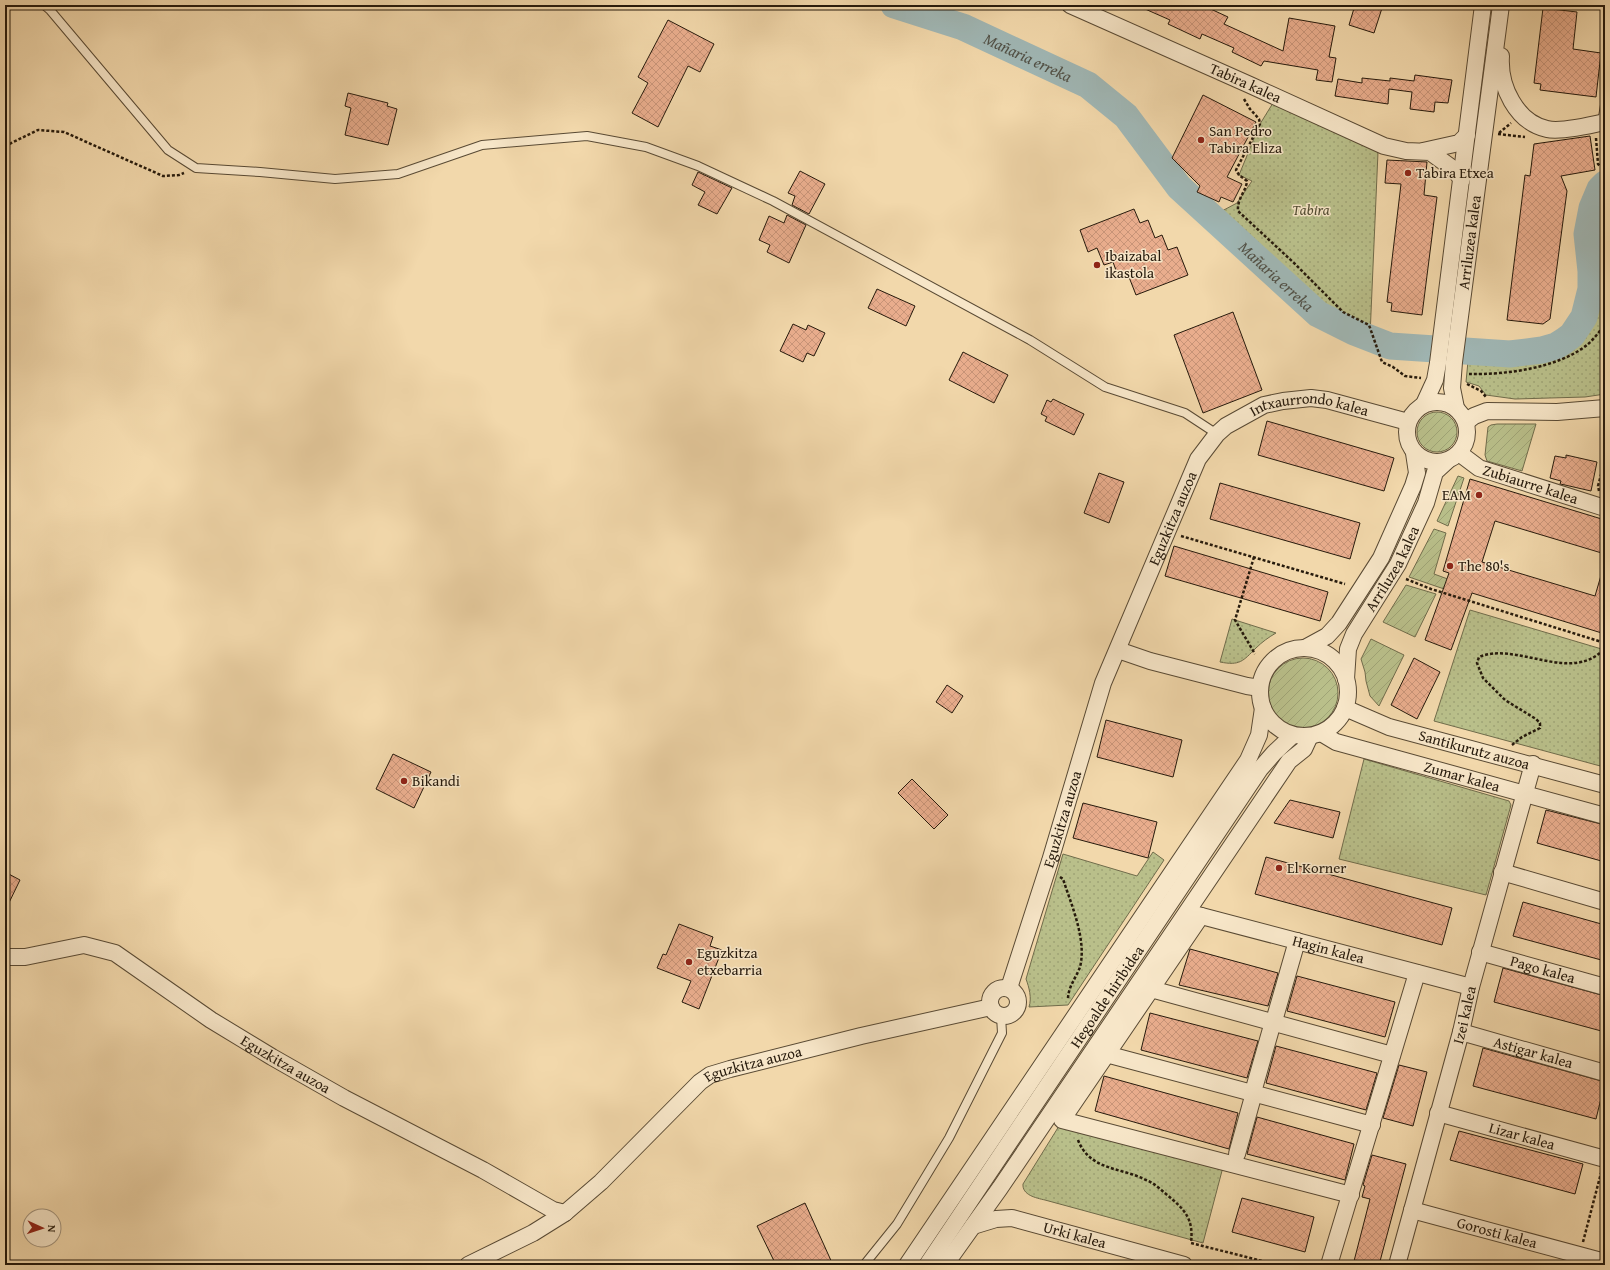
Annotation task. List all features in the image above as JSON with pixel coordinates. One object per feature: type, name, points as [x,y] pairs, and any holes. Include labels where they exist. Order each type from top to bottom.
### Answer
[{"type":"street","name":"Tabira kalea","points":[[1070,5],[1384,146],[1406,151],[1423,151]]},
{"type":"street","name":"Arriluzea kalea","points":[[1346,679],[1348,649],[1354,634],[1398,564],[1426,503],[1435,472],[1453,457],[1467,438],[1466,422],[1456,408],[1452,388],[1459,368],[1453,312],[1462,179],[1483,5]]},
{"type":"street","name":"Arriluzea kalea","points":[[1305,648],[1327,636],[1339,623],[1381,558],[1413,486],[1417,473],[1414,453],[1407,438],[1406,430],[1412,415],[1424,404],[1435,380],[1438,363],[1453,312],[1484,134],[1501,6]]},
{"type":"street","points":[[1499,23],[1502,43],[1500,68],[1507,94],[1518,111],[1532,122],[1547,129],[1572,128],[1601,123]]},
{"type":"street","points":[[1423,151],[1459,143],[1467,135]]},
{"type":"street","points":[[1423,151],[1430,152],[1437,157],[1452,168],[1462,179]]},
{"type":"street","name":"Intxaurrondo kalea","points":[[1217,434],[1226,426],[1264,405],[1311,398],[1327,400],[1408,422]]},
{"type":"street","points":[[1424,404],[1440,402],[1449,404],[1456,408]]},
{"type":"street","points":[[1466,422],[1474,416],[1487,411],[1558,412],[1605,408]]},
{"type":"street","name":"Eguzkitza auzoa","points":[[468,1265],[533,1233],[565,1213],[601,1182],[700,1082],[710,1075],[861,1036],[996,1012],[1010,1015],[1017,1008],[1018,999],[1013,990],[1009,988],[1050,861],[1103,683],[1198,458],[1217,434]]},
{"type":"street","points":[[1414,453],[1421,459],[1438,463],[1453,457]]},
{"type":"street","name":"Zubiaurre kalea","points":[[1453,457],[1479,468],[1605,508]]},
{"type":"street","points":[[1295,648],[1316,649],[1326,654],[1334,660],[1346,679],[1348,693],[1345,708],[1339,718],[1331,726],[1315,734],[1293,735],[1280,729],[1270,720],[1263,708],[1260,698],[1260,688],[1265,670],[1271,662],[1286,651],[1295,648]]},
{"type":"street","points":[[1118,650],[1157,663],[1260,688]]},
{"type":"street","points":[[907,1265],[1248,760],[1259,735],[1263,708]]},
{"type":"street","name":"Santikurutz auzoa","points":[[1345,708],[1389,727],[1533,764],[1605,785]]},
{"type":"street","points":[[1315,734],[1304,750],[1289,761],[1193,914],[1151,989],[1062,1120],[1351,1195]]},
{"type":"street","name":"Zumar kalea","points":[[1315,734],[1336,742],[1605,816]]},
{"type":"street","name":"Hegoalde hiribidea","points":[[927,1265],[1260,769],[1293,735]]},
{"type":"street","name":"Izei kalea","points":[[1397,1265],[1461,1032],[1480,952],[1533,764]]},
{"type":"street","points":[[1502,872],[1605,902]]},
{"type":"street","points":[[945,1265],[1193,914]]},
{"type":"street","name":"Hagin kalea","points":[[1193,914],[1471,987]]},
{"type":"street","points":[[1237,1154],[1254,1089],[1297,941]]},
{"type":"street","name":"Eguzkitza auzoa","points":[[5,957],[24,957],[84,945],[115,953],[211,1020],[272,1057],[344,1098],[483,1170],[554,1210],[565,1213]]},
{"type":"street","name":"Pago kalea","points":[[1480,952],[1605,986]]},
{"type":"street","points":[[1329,1265],[1417,973]]},
{"type":"street","points":[[996,1012],[989,1003],[992,994],[999,988],[1009,988]]},
{"type":"street","points":[[1151,989],[1275,1018],[1392,1055]]},
{"type":"street","name":"Astigar kalea","points":[[1461,1032],[1605,1073]]},
{"type":"street","points":[[1106,1054],[1254,1089],[1372,1125]]},
{"type":"street","name":"Lizar kalea","points":[[1438,1113],[1605,1159]]},
{"type":"street","points":[[1000,1188],[1001,1204],[1012,1218]]},
{"type":"street","name":"Gorosti kalea","points":[[1412,1210],[1605,1262]]},
{"type":"street","points":[[973,1226],[996,1219],[1012,1218]]},
{"type":"street","name":"Urki kalea","points":[[1012,1218],[1184,1265]]},
{"type":"lane","points":[[44,5],[50,10],[168,150],[196,168],[335,179],[398,174],[482,145],[587,136],[646,147],[698,166],[773,201],[1030,340],[1105,387],[1185,413],[1217,434]]},
{"type":"lane","points":[[1601,123],[1605,105]]},
{"type":"lane","points":[[864,1265],[897,1224],[949,1138],[1002,1033],[996,1012]]},
{"type":"path","points":[[1244,97],[1250,109],[1259,119],[1260,124],[1236,170],[1239,175],[1247,181],[1247,184],[1237,203],[1238,211],[1294,262],[1343,312],[1369,325],[1382,362]]},
{"type":"path","points":[[1601,123],[1598,164],[1605,171]]},
{"type":"path","points":[[5,146],[38,130],[64,132],[163,176],[179,175],[196,168]]},
{"type":"path","points":[[1484,134],[1512,134],[1530,138]]},
{"type":"path","points":[[1459,368],[1492,373],[1537,367],[1573,353],[1588,344],[1605,324]]},
{"type":"path","points":[[1599,331],[1605,336]]},
{"type":"path","points":[[1605,460],[1598,486],[1599,491],[1605,495]]},
{"type":"path","points":[[1175,534],[1350,586]]},
{"type":"path","points":[[1254,557],[1235,620],[1255,654]]},
{"type":"path","points":[[1402,585],[1406,578],[1431,589],[1605,643]]},
{"type":"path","points":[[1504,757],[1510,746],[1522,737],[1540,728],[1540,724],[1536,719],[1505,700],[1483,678],[1477,663],[1479,657],[1489,653],[1506,654],[1556,663],[1573,662],[1588,660],[1598,655],[1605,648]]},
{"type":"path","points":[[1050,861],[1057,862],[1054,872],[1063,879],[1082,940],[1080,967],[1068,994],[1067,1006]]},
{"type":"path","points":[[1077,1138],[1082,1149],[1096,1163],[1146,1179],[1184,1210],[1190,1222],[1192,1233],[1191,1243],[1278,1265]]},
{"type":"path","points":[[1579,1256],[1605,1159]]},
{"type":"green space","name":"Tabira","points":[[1273,103],[1378,152],[1370,336],[1321,316],[1309,299],[1281,276],[1220,212],[1237,203],[1252,181],[1239,175],[1260,124]]},
{"type":"green space","points":[[1605,202],[1605,394],[1585,397],[1515,399],[1486,395],[1479,386],[1466,382],[1468,361],[1504,363],[1540,360],[1557,354],[1572,345],[1584,333],[1593,316],[1598,297],[1599,265],[1597,252],[1597,232],[1600,214]]},
{"type":"green space","points":[[1433,412],[1441,412],[1448,415],[1454,421],[1457,432],[1454,443],[1448,449],[1441,452],[1433,452],[1426,449],[1420,443],[1417,436],[1417,428],[1420,421],[1426,415]]},
{"type":"green space","points":[[1497,424],[1536,424],[1522,471],[1487,461],[1485,455],[1488,427]]},
{"type":"green space","points":[[1458,476],[1464,478],[1448,526],[1437,521]]},
{"type":"green space","points":[[1434,529],[1446,533],[1434,574],[1456,582],[1453,592],[1409,577]]},
{"type":"green space","points":[[1406,585],[1436,594],[1415,637],[1383,622]]},
{"type":"green space","points":[[1470,610],[1605,650],[1604,767],[1434,721]]},
{"type":"green space","points":[[1232,619],[1276,633],[1241,661],[1237,663],[1220,662]]},
{"type":"green space","points":[[1371,639],[1404,655],[1379,706],[1370,696],[1361,659]]},
{"type":"green space","points":[[1303,658],[1322,664],[1332,674],[1338,693],[1332,712],[1322,722],[1303,728],[1284,722],[1274,712],[1268,693],[1274,674],[1284,664]]},
{"type":"green space","points":[[1364,759],[1509,801],[1511,805],[1486,895],[1339,859]]},
{"type":"green space","points":[[1153,852],[1164,860],[1068,1005],[1029,1007],[1030,996],[1026,979],[1063,854],[1137,876]]},
{"type":"green space","points":[[1059,1126],[1223,1167],[1203,1243],[1038,1198],[1027,1193],[1023,1188],[1023,1184]]},
{"type":"building","points":[[1136,5],[1202,5],[1228,17],[1224,24],[1283,51],[1289,18],[1335,26],[1329,57],[1336,58],[1332,82],[1316,80],[1318,70],[1264,61],[1261,66],[1232,52],[1234,48],[1202,34],[1200,39],[1168,24],[1170,20]]},
{"type":"building","points":[[1355,5],[1383,5],[1374,33],[1349,25]]},
{"type":"building","points":[[1543,8],[1577,12],[1573,49],[1601,53],[1596,97],[1540,90],[1541,84],[1534,83]]},
{"type":"building","points":[[668,20],[714,44],[700,72],[688,66],[658,127],[632,113],[648,83],[638,77]]},
{"type":"building","points":[[1415,75],[1452,80],[1448,103],[1435,102],[1434,112],[1410,109],[1412,92],[1389,89],[1388,104],[1335,96],[1338,79],[1362,83],[1362,78],[1390,81],[1390,78],[1414,81]]},
{"type":"building","points":[[348,93],[388,103],[387,106],[397,109],[388,145],[345,135],[351,108],[345,106]]},
{"type":"building","points":[[1203,95],[1256,122],[1227,177],[1242,184],[1233,202],[1221,197],[1219,202],[1197,192],[1200,186],[1172,158]]},
{"type":"building","points":[[1590,136],[1595,170],[1561,176],[1567,191],[1550,319],[1543,324],[1507,320],[1525,175],[1530,176],[1534,144]]},
{"type":"building","points":[[1387,160],[1427,162],[1424,195],[1437,197],[1422,315],[1391,311],[1392,303],[1387,302],[1401,184],[1385,183]]},
{"type":"building","points":[[800,171],[825,184],[809,214],[792,205],[795,196],[788,193]]},
{"type":"building","points":[[698,172],[732,188],[717,214],[698,205],[705,192],[692,185]]},
{"type":"building","points":[[1134,209],[1140,223],[1148,220],[1155,238],[1162,235],[1168,250],[1177,247],[1188,275],[1136,295],[1127,272],[1118,276],[1113,262],[1104,265],[1097,248],[1088,252],[1080,230]]},
{"type":"building","points":[[787,215],[806,225],[789,263],[767,252],[770,245],[759,240],[769,216],[784,223]]},
{"type":"building","points":[[877,289],[915,306],[906,326],[868,308]]},
{"type":"building","points":[[1233,312],[1262,390],[1203,413],[1174,335]]},
{"type":"building","points":[[793,324],[806,330],[808,325],[825,333],[814,356],[807,353],[803,362],[780,351]]},
{"type":"building","points":[[963,352],[1008,375],[994,403],[949,380]]},
{"type":"building","points":[[1053,399],[1084,414],[1074,435],[1045,421],[1047,417],[1041,414],[1047,400],[1051,402]]},
{"type":"building","points":[[1267,421],[1394,458],[1384,491],[1258,455]]},
{"type":"building","points":[[1566,455],[1597,462],[1591,491],[1560,484],[1561,481],[1550,478],[1555,456],[1566,458]]},
{"type":"building","points":[[1099,473],[1124,482],[1109,523],[1084,513]]},
{"type":"building","points":[[1470,479],[1605,520],[1605,554],[1495,521],[1482,562],[1595,596],[1602,572],[1605,572],[1605,634],[1472,593],[1451,650],[1425,640],[1449,573],[1443,571]]},
{"type":"building","points":[[1220,483],[1360,523],[1350,559],[1210,519]]},
{"type":"building","points":[[1174,546],[1328,592],[1320,621],[1165,576]]},
{"type":"building","points":[[1414,658],[1440,672],[1417,719],[1391,705]]},
{"type":"building","points":[[947,685],[963,696],[952,713],[936,702]]},
{"type":"building","points":[[1106,720],[1182,740],[1173,777],[1097,757]]},
{"type":"building","name":"Bikandi","points":[[393,754],[431,772],[414,808],[376,789]]},
{"type":"building","points":[[912,779],[948,815],[934,829],[898,793]]},
{"type":"building","points":[[1290,800],[1340,812],[1333,838],[1274,823]]},
{"type":"building","points":[[1083,803],[1157,822],[1148,858],[1073,838]]},
{"type":"building","points":[[1546,810],[1605,825],[1605,862],[1537,843]]},
{"type":"building","points":[[1266,857],[1452,908],[1442,945],[1255,894]]},
{"type":"building","points":[[5,872],[20,880],[5,911]]},
{"type":"building","points":[[1523,902],[1605,925],[1605,961],[1513,936]]},
{"type":"building","name":"Eguzkitza etxebarria","points":[[679,924],[713,937],[710,946],[722,950],[699,1009],[682,1002],[691,981],[657,968],[663,954],[666,955]]},
{"type":"building","points":[[1190,949],[1278,973],[1268,1006],[1179,985]]},
{"type":"building","points":[[1503,968],[1605,996],[1605,1032],[1494,1002]]},
{"type":"building","points":[[1297,976],[1395,1002],[1385,1037],[1287,1011]]},
{"type":"building","points":[[1150,1013],[1258,1041],[1247,1078],[1141,1050]]},
{"type":"building","points":[[1276,1046],[1377,1073],[1366,1110],[1266,1083]]},
{"type":"building","points":[[1483,1048],[1605,1082],[1596,1119],[1473,1086]]},
{"type":"building","points":[[1399,1065],[1427,1072],[1413,1126],[1383,1118]]},
{"type":"building","points":[[1104,1076],[1238,1113],[1229,1149],[1095,1111]]},
{"type":"building","points":[[1257,1117],[1354,1144],[1345,1180],[1247,1154]]},
{"type":"building","points":[[1459,1131],[1583,1164],[1575,1194],[1450,1160]]},
{"type":"building","points":[[1372,1155],[1406,1164],[1379,1265],[1353,1265],[1370,1199],[1362,1197],[1365,1186],[1363,1185]]},
{"type":"building","points":[[1242,1198],[1314,1217],[1305,1252],[1232,1232]]},
{"type":"building","points":[[805,1203],[833,1265],[776,1265],[757,1226]]},
{"type":"waterway","name":"Mañaria erreka","points":[[894,5],[963,27],[1088,85],[1126,116],[1179,187],[1318,314],[1354,332],[1390,346],[1510,354],[1542,350],[1556,346],[1572,335],[1584,317],[1591,289],[1591,271],[1587,234],[1592,208],[1600,189],[1605,184]]},
{"type":"place","name":"San Pedro Tabira Eliza","points":[[1201,140]]},
{"type":"place","name":"Tabira Etxea","points":[[1408,173]]},
{"type":"place","name":"Ibaizabal ikastola","points":[[1097,265]]},
{"type":"place","name":"EAM","points":[[1479,495]]},
{"type":"place","name":"The 80's","points":[[1450,566]]},
{"type":"place","name":"Bikandi","points":[[404,781]]},
{"type":"place","name":"El Korner","points":[[1279,868]]},
{"type":"place","name":"Eguzkitza etxebarria","points":[[689,962]]}]
